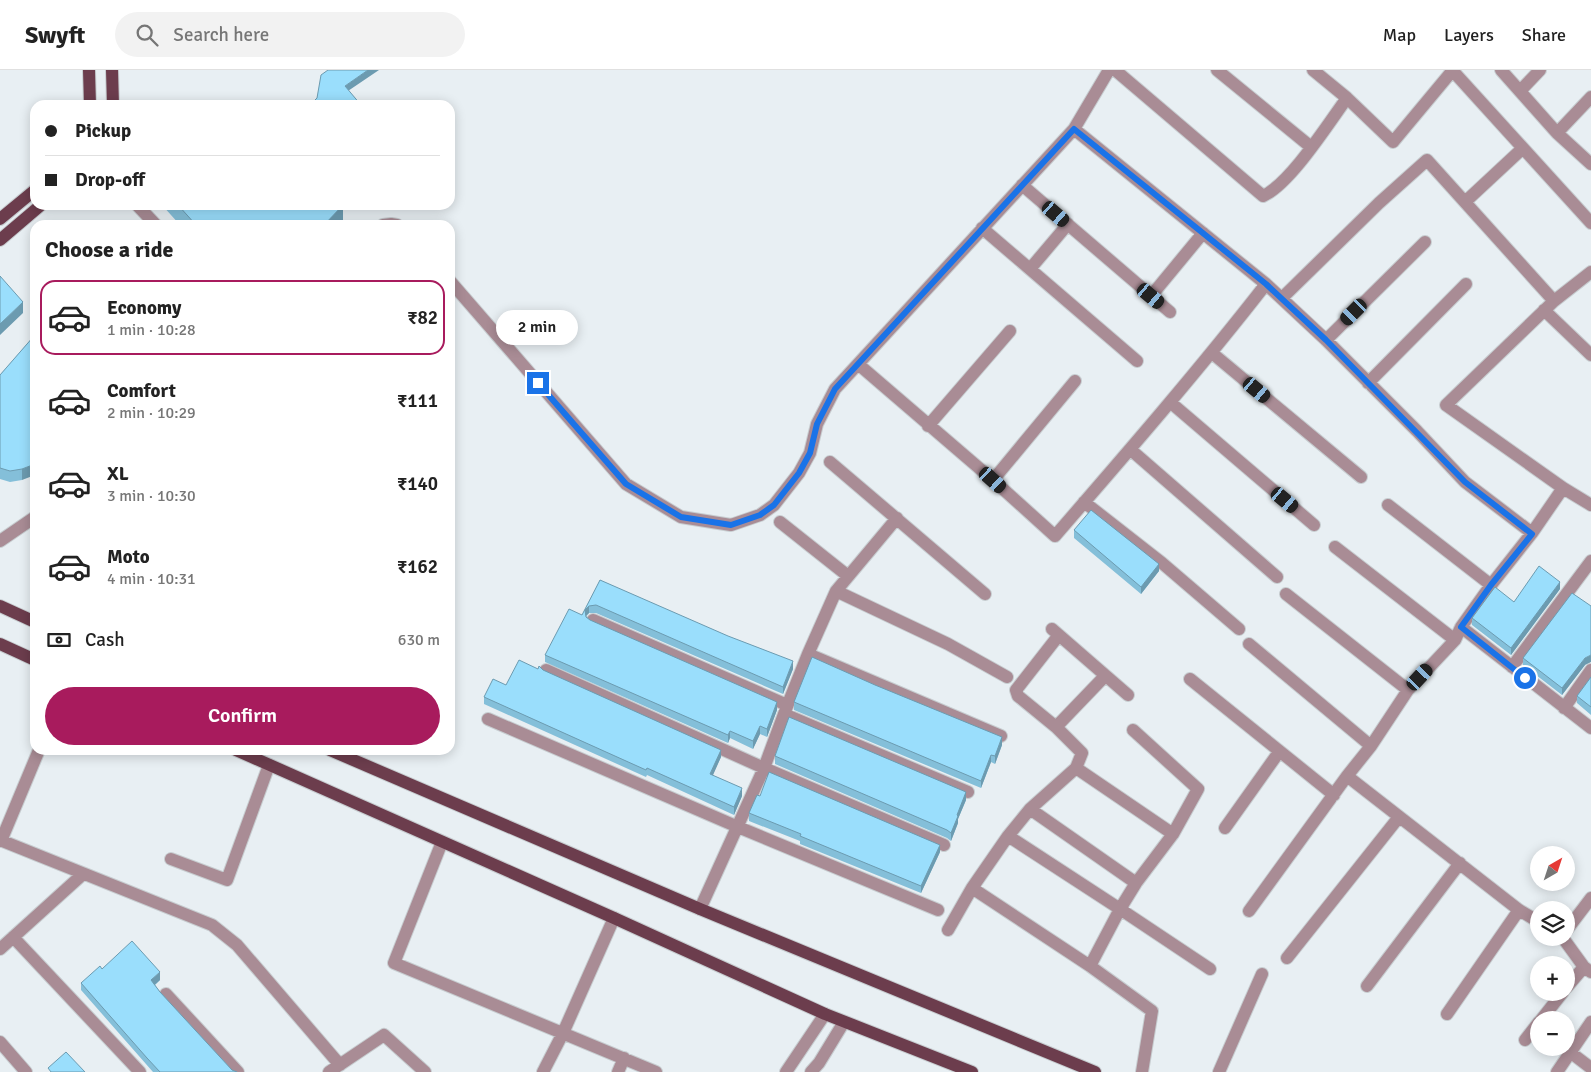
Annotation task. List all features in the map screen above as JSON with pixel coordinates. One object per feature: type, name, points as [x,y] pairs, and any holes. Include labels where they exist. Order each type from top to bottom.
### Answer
[{"type":"main road","points":[[89,70],[90,100]]},
{"type":"main road","points":[[112,70],[114,100]]},
{"type":"main road","points":[[0,219],[30,194]]},
{"type":"main road","points":[[0,240],[35,210]]},
{"type":"main road","points":[[0,606],[30,620]]},
{"type":"main road","points":[[0,644],[30,658]]},
{"type":"main road","points":[[247,755],[825,1014],[972,1072]]},
{"type":"main road","points":[[342,755],[700,909],[1095,1072]]},
{"type":"street","points":[[455,287],[626,484],[681,517],[731,525],[760,515],[774,505],[799,473],[810,453],[817,424],[835,389],[1074,129],[1109,70]]},
{"type":"street","points":[[1115,70],[1263,196],[1272,191],[1311,147],[1347,98]]},
{"type":"street","points":[[1217,70],[1311,147]]},
{"type":"street","points":[[1313,70],[1347,98],[1393,142],[1452,70],[1591,223]]},
{"type":"street","points":[[1501,70],[1557,133],[1591,164]]},
{"type":"street","points":[[1520,91],[1540,70]]},
{"type":"street","points":[[1557,133],[1591,97]]},
{"type":"street","points":[[1074,129],[1282,298],[1326,340],[1465,482],[1532,534]]},
{"type":"street","points":[[1465,202],[1523,148]]},
{"type":"street","points":[[1282,298],[1427,160],[1554,301]]},
{"type":"street","points":[[1022,185],[1170,312]]},
{"type":"street","points":[[142,210],[151,220]]},
{"type":"street","points":[[1030,268],[1068,224]]},
{"type":"street","points":[[982,228],[1137,361]]},
{"type":"street","points":[[1151,296],[1203,234]]},
{"type":"street","points":[[1326,340],[1425,242]]},
{"type":"street","points":[[1591,272],[1544,310],[1446,405],[1563,488],[1591,504]]},
{"type":"street","points":[[858,364],[1055,536],[1131,450],[1212,353],[1266,284]]},
{"type":"street","points":[[1368,383],[1466,284]]},
{"type":"street","points":[[1544,310],[1591,355]]},
{"type":"street","points":[[928,426],[1010,331]]},
{"type":"street","points":[[1212,353],[1361,477]]},
{"type":"street","points":[[993,480],[1076,381]]},
{"type":"street","points":[[1170,402],[1314,525]]},
{"type":"street","points":[[1131,450],[1277,577]]},
{"type":"street","points":[[830,462],[985,594]]},
{"type":"street","points":[[1248,911],[1372,746],[1408,690],[1455,640],[1461,627],[1491,585],[1532,534],[1563,488]]},
{"type":"street","points":[[1084,502],[1162,563],[1239,629]]},
{"type":"street","points":[[1388,506],[1491,585]]},
{"type":"street","points":[[700,909],[764,768],[785,709],[836,591],[897,518]]},
{"type":"street","points":[[3,538],[30,520]]},
{"type":"street","points":[[780,522],[848,576]]},
{"type":"street","points":[[1335,547],[1455,640]]},
{"type":"street","points":[[1512,667],[1591,560]]},
{"type":"street","points":[[836,591],[948,644],[1007,677]]},
{"type":"street","points":[[1286,594],[1408,690]]},
{"type":"street","points":[[593,620],[968,792]]},
{"type":"street","points":[[1461,627],[1591,728]]},
{"type":"street","points":[[948,930],[972,888],[1008,836],[1030,810],[1076,768],[1082,754],[1056,728],[1018,696],[1016,690],[1056,632],[1128,695]]},
{"type":"street","points":[[1250,644],[1372,746]]},
{"type":"street","points":[[808,654],[1001,736]]},
{"type":"street","points":[[546,670],[764,768],[944,845]]},
{"type":"street","points":[[1564,708],[1591,670]]},
{"type":"street","points":[[1056,728],[1105,676]]},
{"type":"street","points":[[1190,679],[1334,795]]},
{"type":"street","points":[[488,720],[938,910]]},
{"type":"street","points":[[1090,966],[1120,908],[1136,883],[1173,834],[1198,789],[1133,730]]},
{"type":"street","points":[[1225,828],[1279,752]]},
{"type":"street","points":[[37,755],[1,841],[212,925],[237,945],[340,1065]]},
{"type":"street","points":[[172,859],[227,880],[269,765]]},
{"type":"street","points":[[1076,768],[1173,834]]},
{"type":"street","points":[[1348,776],[1519,910],[1530,917]]},
{"type":"street","points":[[1030,810],[1136,883]]},
{"type":"street","points":[[1287,958],[1399,817]]},
{"type":"street","points":[[1008,836],[1210,969]]},
{"type":"street","points":[[442,842],[394,962],[656,1072]]},
{"type":"street","points":[[1367,986],[1460,863]]},
{"type":"street","points":[[0,949],[83,874]]},
{"type":"street","points":[[972,888],[1090,966],[1152,1011],[1142,1072]]},
{"type":"street","points":[[1575,918],[1591,898]]},
{"type":"street","points":[[1447,1014],[1519,910]]},
{"type":"street","points":[[543,1072],[614,918]]},
{"type":"street","points":[[13,937],[140,1072]]},
{"type":"street","points":[[1569,946],[1587,970],[1575,980]]},
{"type":"street","points":[[1219,1072],[1262,974]]},
{"type":"street","points":[[166,994],[238,1072]]},
{"type":"street","points":[[1548,1011],[1556,1001]]},
{"type":"street","points":[[786,1072],[825,1014]]},
{"type":"street","points":[[811,1072],[819,1063],[844,1022]]},
{"type":"street","points":[[1575,1045],[1591,1022]]},
{"type":"street","points":[[1525,1040],[1530,1034]]},
{"type":"street","points":[[329,1072],[384,1036],[425,1072]]},
{"type":"street","points":[[0,1042],[26,1072]]},
{"type":"street","points":[[1557,1072],[1567,1056]]},
{"type":"street","points":[[1575,1056],[1591,1068]]},
{"type":"street","points":[[618,1072],[624,1058]]},
{"type":"building","points":[[328,70],[368,70],[345,86],[357,100],[315,100],[321,75]]},
{"type":"building","points":[[182,210],[338,210],[329,220],[192,220]]},
{"type":"building","points":[[0,276],[23,302],[0,324]]},
{"type":"building","points":[[30,341],[30,466],[22,469],[10,471],[0,468],[0,375]]},
{"type":"building","points":[[1091,510],[1159,564],[1141,587],[1074,530]]},
{"type":"building","points":[[1539,566],[1560,582],[1511,648],[1472,618],[1495,587],[1514,602]]},
{"type":"building","points":[[600,580],[728,636],[793,661],[783,687],[596,605],[589,606],[585,610],[586,617],[590,620],[777,702],[767,729],[760,726],[753,741],[730,731],[728,735],[545,655],[569,609],[582,615]]},
{"type":"building","points":[[1572,593],[1591,606],[1591,655],[1585,658],[1562,688],[1523,658]]},
{"type":"building","points":[[812,657],[1002,737],[995,756],[991,755],[981,781],[794,702]]},
{"type":"building","points":[[519,660],[538,669],[539,666],[543,670],[721,750],[710,774],[742,788],[734,807],[647,768],[646,770],[484,697],[493,679],[506,685]]},
{"type":"building","points":[[1591,677],[1591,707],[1577,696]]},
{"type":"building","points":[[789,717],[966,792],[951,833],[775,756]]},
{"type":"building","points":[[769,772],[940,845],[921,886],[749,813],[757,795],[760,796]]},
{"type":"building","points":[[132,941],[160,972],[151,980],[160,992],[232,1070],[237,1072],[160,1072],[81,983],[100,966],[102,969]]},
{"type":"building","points":[[66,1052],[85,1072],[51,1072],[48,1068]]},
{"type":"route","points":[[538,383],[626,484],[640,493],[681,517],[731,525],[760,515],[774,505],[799,473],[810,453],[817,424],[835,389],[1074,129],[1266,284],[1326,340],[1465,482],[1532,534],[1491,585],[1461,627],[1525,678]]}]
